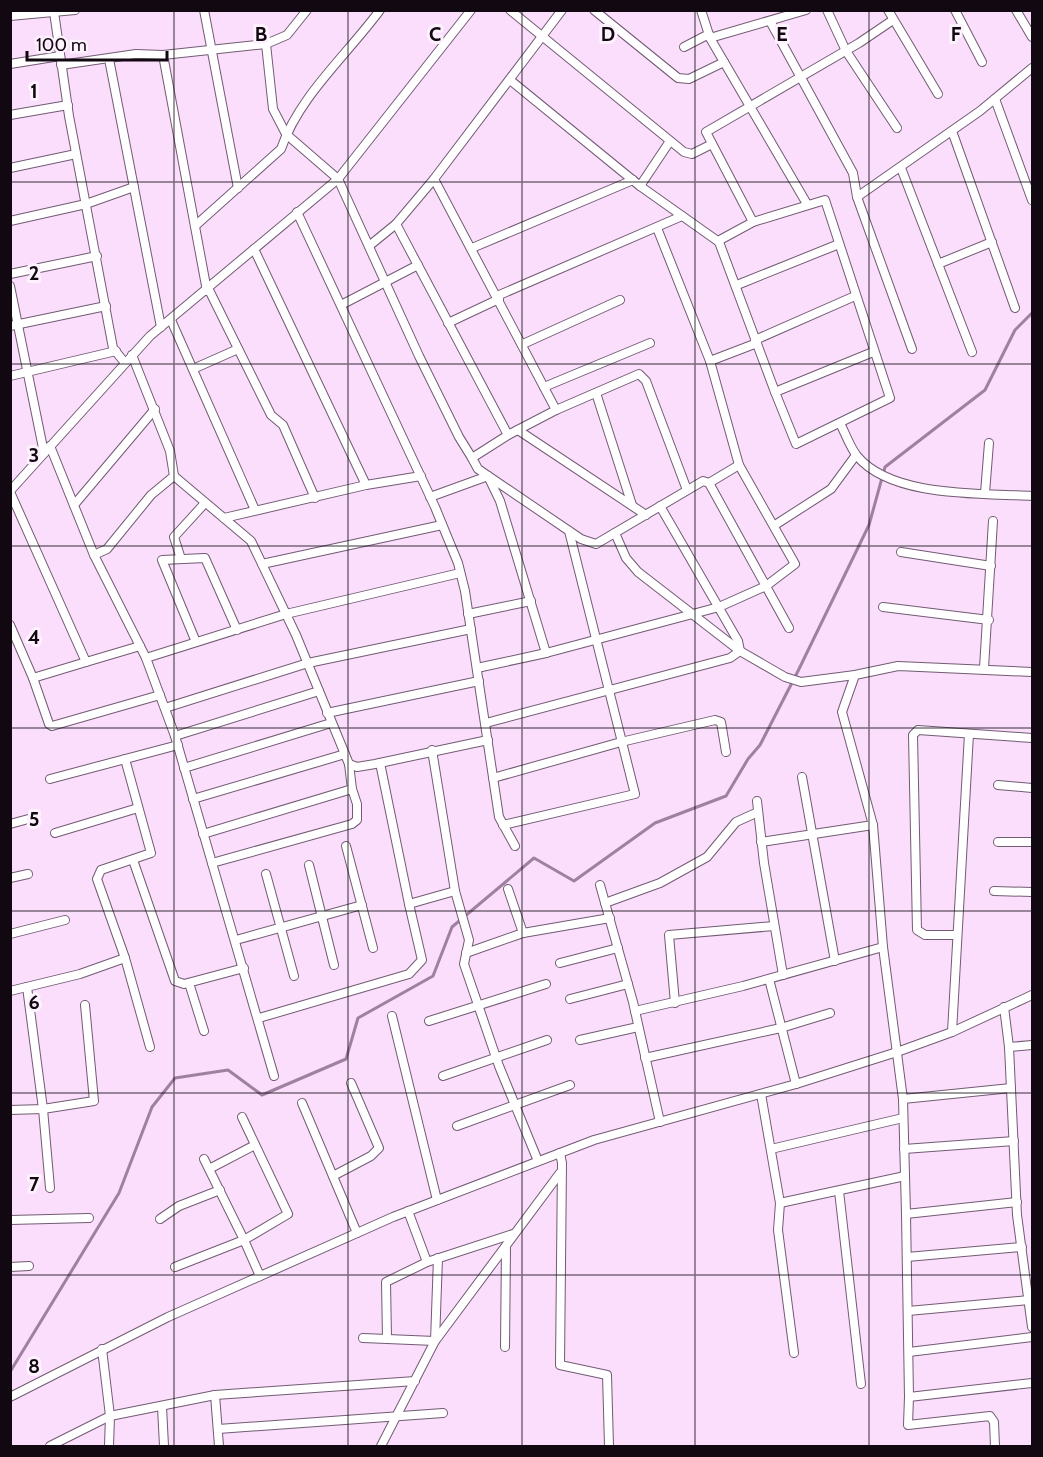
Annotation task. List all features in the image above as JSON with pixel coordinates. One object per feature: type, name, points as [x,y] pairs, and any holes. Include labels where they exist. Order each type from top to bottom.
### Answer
[{"type":"street","points":[[10,16],[75,10]]},
{"type":"street","points":[[204,10],[238,188]]},
{"type":"street","points":[[10,64],[109,58],[136,54],[163,55],[267,44],[287,35],[307,10]]},
{"type":"street","points":[[195,226],[281,149],[286,134],[304,104],[380,10]]},
{"type":"street","points":[[86,662],[10,491],[132,355],[161,327],[338,179],[471,10]]},
{"type":"street","points":[[510,10],[689,154],[712,144]]},
{"type":"street","points":[[369,246],[396,224],[434,179],[562,10]]},
{"type":"street","points":[[594,10],[678,78],[689,79],[724,62]]},
{"type":"street","points":[[700,10],[710,36],[724,62],[807,204]]},
{"type":"street","points":[[776,10],[781,18]]},
{"type":"street","points":[[684,47],[710,36],[806,10]]},
{"type":"street","points":[[827,10],[846,51],[897,128]]},
{"type":"street","points":[[888,10],[938,94]]},
{"type":"street","points":[[956,10],[982,62]]},
{"type":"street","points":[[1016,10],[1032,37]]},
{"type":"street","points":[[54,12],[76,154],[113,348],[125,363]]},
{"type":"street","points":[[753,222],[706,132],[846,51],[893,20]]},
{"type":"street","points":[[770,21],[853,173],[857,197],[912,349]]},
{"type":"street","points":[[267,44],[273,109],[286,134],[338,179],[459,437],[478,469],[580,539],[596,544],[687,490],[704,481],[709,483],[789,628]]},
{"type":"street","points":[[163,55],[208,290],[270,415],[283,425],[315,498]]},
{"type":"street","points":[[109,58],[161,327]]},
{"type":"street","points":[[857,197],[952,131],[1032,68]]},
{"type":"street","points":[[510,80],[640,186],[718,241],[737,285],[796,444],[890,398],[873,352],[825,200],[753,222],[718,241]]},
{"type":"street","points":[[995,99],[1032,200]]},
{"type":"street","points":[[10,115],[68,105]]},
{"type":"street","points":[[952,131],[1016,308]]},
{"type":"street","points":[[640,186],[670,141]]},
{"type":"street","points":[[10,168],[76,154]]},
{"type":"street","points":[[901,168],[972,352]]},
{"type":"street","points":[[434,179],[556,410]]},
{"type":"street","points":[[472,248],[633,180]]},
{"type":"street","points":[[10,221],[86,204],[134,188]]},
{"type":"street","points":[[297,212],[421,476],[460,573],[471,629],[493,778],[503,825],[515,846]]},
{"type":"street","points":[[448,322],[682,216]]},
{"type":"street","points":[[396,224],[508,435]]},
{"type":"street","points":[[477,668],[546,653],[719,607],[766,586],[795,564],[739,465],[710,362],[657,228]]},
{"type":"street","points":[[938,264],[992,242]]},
{"type":"street","points":[[737,285],[839,244]]},
{"type":"street","points":[[254,249],[366,485]]},
{"type":"street","points":[[10,274],[97,256]]},
{"type":"street","points":[[341,305],[418,266]]},
{"type":"street","points":[[10,286],[14,325],[28,372],[44,453]]},
{"type":"street","points":[[710,362],[855,296]]},
{"type":"street","points":[[523,344],[620,300]]},
{"type":"street","points":[[14,325],[106,306]]},
{"type":"street","points":[[171,320],[255,510]]},
{"type":"street","points":[[544,387],[650,343]]},
{"type":"street","points":[[193,369],[238,349]]},
{"type":"street","points":[[10,376],[116,351]]},
{"type":"street","points":[[775,392],[873,352]]},
{"type":"street","points":[[132,355],[170,451],[174,476],[251,541],[308,663],[345,754],[357,804],[357,820],[352,824],[212,863]]},
{"type":"street","points":[[472,458],[508,435],[556,410],[639,374],[646,381],[687,490]]},
{"type":"street","points":[[596,393],[632,504]]},
{"type":"street","points":[[74,505],[155,409]]},
{"type":"street","points":[[840,423],[856,455],[875,472],[891,480],[930,488],[1032,496]]},
{"type":"street","points":[[518,430],[646,515]]},
{"type":"street","points":[[985,493],[989,443]]},
{"type":"street","points":[[50,446],[94,555],[146,658],[165,708],[236,940],[274,1076]]},
{"type":"street","points":[[775,525],[831,489],[856,455]]},
{"type":"street","points":[[709,483],[739,465]]},
{"type":"street","points":[[94,555],[107,549],[151,495],[174,476]]},
{"type":"street","points":[[224,518],[366,485],[421,476]]},
{"type":"street","points":[[430,496],[488,476]]},
{"type":"street","points":[[488,476],[500,501],[546,653]]},
{"type":"street","points":[[181,559],[174,537],[205,503]]},
{"type":"street","points":[[660,506],[738,640],[740,651]]},
{"type":"street","points":[[984,668],[989,620],[993,521]]},
{"type":"street","points":[[262,564],[442,525]]},
{"type":"street","points":[[503,825],[635,794],[569,531]]},
{"type":"street","points":[[615,533],[626,558],[638,572],[740,651],[785,677],[801,682],[855,675],[898,666],[984,668],[1032,672]]},
{"type":"street","points":[[901,552],[991,566]]},
{"type":"street","points":[[196,642],[162,560],[205,558],[237,630]]},
{"type":"street","points":[[146,658],[286,614],[460,573]]},
{"type":"street","points":[[468,614],[531,601]]},
{"type":"street","points":[[884,607],[989,620]]},
{"type":"street","points":[[10,625],[33,678],[49,724],[52,726],[160,695]]},
{"type":"street","points":[[165,708],[308,663],[471,629]]},
{"type":"street","points":[[33,678],[140,646]]},
{"type":"street","points":[[486,723],[730,658],[740,651]]},
{"type":"street","points":[[855,675],[842,712],[873,825],[883,947],[903,1099],[909,1352],[908,1425],[990,1416],[994,1422],[995,1446]]},
{"type":"street","points":[[327,713],[479,681]]},
{"type":"street","points":[[50,779],[125,759],[319,691]]},
{"type":"street","points":[[493,778],[621,742],[715,720],[721,722],[726,752]]},
{"type":"street","points":[[184,768],[331,723]]},
{"type":"street","points":[[957,935],[925,935],[917,930],[913,738],[918,730],[1032,738]]},
{"type":"street","points":[[952,1032],[969,734]]},
{"type":"street","points":[[349,764],[357,766],[380,763],[432,750],[488,740]]},
{"type":"street","points":[[432,750],[454,891],[469,940],[464,964],[496,1059],[538,1161]]},
{"type":"street","points":[[193,799],[345,754]]},
{"type":"street","points":[[125,759],[152,850],[150,854],[101,870],[96,875],[124,958],[150,1047]]},
{"type":"street","points":[[259,1018],[409,974],[422,960],[380,763]]},
{"type":"street","points":[[802,777],[835,961]]},
{"type":"street","points":[[999,785],[1032,788]]},
{"type":"street","points":[[203,834],[352,789]]},
{"type":"street","points":[[757,801],[761,842],[783,975]]},
{"type":"street","points":[[55,833],[138,808]]},
{"type":"street","points":[[606,903],[660,883],[707,857],[736,822],[758,812]]},
{"type":"street","points":[[10,824],[32,818]]},
{"type":"street","points":[[761,842],[873,825]]},
{"type":"street","points":[[998,842],[1032,842]]},
{"type":"street","points":[[346,846],[373,948]]},
{"type":"street","points":[[133,860],[172,978],[180,984],[189,983],[244,968]]},
{"type":"street","points":[[309,866],[334,965]]},
{"type":"street","points":[[10,878],[28,873]]},
{"type":"street","points":[[266,874],[294,976]]},
{"type":"street","points":[[600,885],[635,1011],[660,1122]]},
{"type":"street","points":[[508,889],[523,933]]},
{"type":"street","points":[[409,904],[454,891]]},
{"type":"street","points":[[994,891],[1032,892]]},
{"type":"street","points":[[236,940],[362,905]]},
{"type":"street","points":[[466,953],[523,933],[610,918]]},
{"type":"street","points":[[10,934],[65,920]]},
{"type":"street","points":[[675,1003],[669,935],[774,926]]},
{"type":"street","points":[[635,1011],[769,979],[883,947]]},
{"type":"street","points":[[560,963],[618,948]]},
{"type":"street","points":[[10,991],[80,974],[124,958]]},
{"type":"street","points":[[769,979],[796,1084]]},
{"type":"street","points":[[189,983],[204,1031]]},
{"type":"street","points":[[429,1021],[546,984]]},
{"type":"street","points":[[570,999],[628,984]]},
{"type":"street","points":[[27,987],[43,1109],[50,1188]]},
{"type":"street","points":[[10,1397],[102,1349],[408,1211],[594,1140],[796,1084],[897,1052],[952,1032],[1032,995]]},
{"type":"street","points":[[10,1110],[43,1109],[95,1100],[85,1005]]},
{"type":"street","points":[[1004,1007],[1009,1047],[1017,1202],[1032,1328]]},
{"type":"street","points":[[645,1058],[782,1028],[830,1013]]},
{"type":"street","points":[[392,1016],[437,1200]]},
{"type":"street","points":[[580,1040],[638,1027]]},
{"type":"street","points":[[443,1076],[547,1040]]},
{"type":"street","points":[[1009,1047],[1032,1045]]},
{"type":"street","points":[[333,1176],[371,1156],[379,1148],[351,1083]]},
{"type":"street","points":[[457,1126],[570,1085]]},
{"type":"street","points":[[903,1099],[1011,1088]]},
{"type":"street","points":[[761,1094],[780,1203],[778,1230],[794,1353]]},
{"type":"street","points":[[302,1103],[357,1233]]},
{"type":"street","points":[[175,1268],[244,1240],[288,1214],[242,1117]]},
{"type":"street","points":[[771,1149],[903,1118]]},
{"type":"street","points":[[904,1149],[1014,1142]]},
{"type":"street","points":[[209,1169],[255,1145]]},
{"type":"street","points":[[560,1153],[562,1163],[560,1365],[607,1375],[609,1446]]},
{"type":"street","points":[[204,1159],[260,1276]]},
{"type":"street","points":[[381,1446],[435,1341],[561,1172]]},
{"type":"street","points":[[780,1203],[905,1176]]},
{"type":"street","points":[[160,1220],[179,1206],[219,1190]]},
{"type":"street","points":[[839,1191],[861,1384]]},
{"type":"street","points":[[906,1214],[1017,1202]]},
{"type":"street","points":[[408,1211],[427,1262]]},
{"type":"street","points":[[10,1220],[89,1218]]},
{"type":"street","points":[[387,1338],[386,1282],[427,1262],[513,1234]]},
{"type":"street","points":[[505,1347],[506,1246]]},
{"type":"street","points":[[907,1257],[1022,1247]]},
{"type":"street","points":[[435,1341],[438,1258]]},
{"type":"street","points":[[10,1267],[29,1266]]},
{"type":"street","points":[[908,1311],[1029,1300]]},
{"type":"street","points":[[909,1352],[1032,1337]]},
{"type":"street","points":[[363,1338],[435,1341]]},
{"type":"street","points":[[102,1349],[110,1416],[109,1446]]},
{"type":"street","points":[[54,1446],[110,1416],[215,1395],[415,1381]]},
{"type":"street","points":[[909,1397],[1032,1383]]},
{"type":"street","points":[[215,1395],[219,1446]]},
{"type":"street","points":[[162,1407],[164,1446]]},
{"type":"street","points":[[218,1429],[443,1413]]},
{"type":"waterway","points":[[10,1372],[119,1193],[152,1107],[175,1078],[228,1070],[262,1095],[346,1059],[358,1018],[433,976],[452,927],[534,858],[574,881],[655,823],[726,796],[748,759],[760,745],[869,525],[885,467],[985,390],[1015,330],[1032,313]]}]
